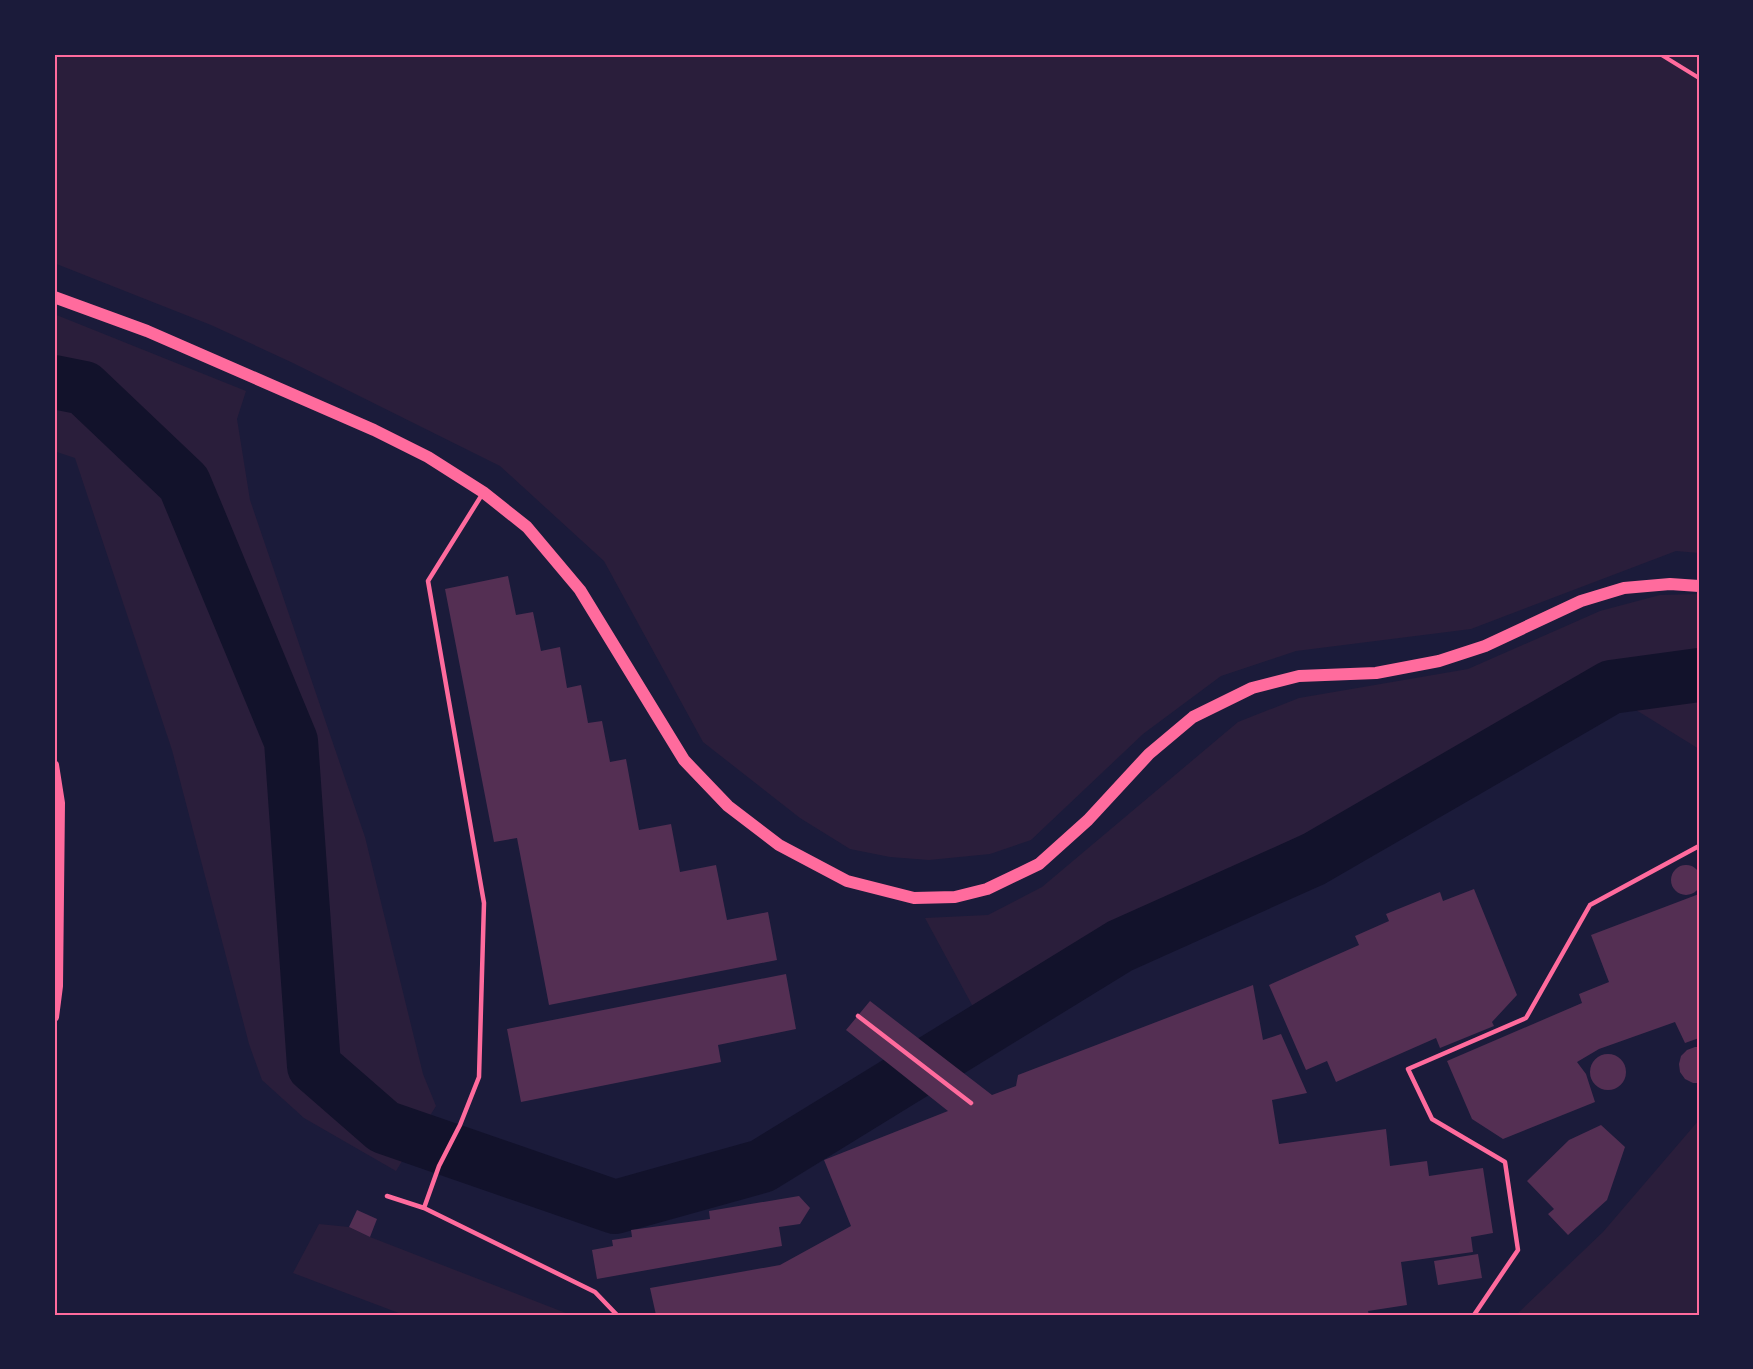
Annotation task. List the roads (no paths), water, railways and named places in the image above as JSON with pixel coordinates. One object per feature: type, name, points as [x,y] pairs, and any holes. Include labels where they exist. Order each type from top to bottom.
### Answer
[{"type":"main road","points":[[54,297],[147,331],[374,430],[428,457],[483,492],[528,527],[580,590],[684,760],[728,806],[779,845],[847,881],[914,898],[955,897],[987,889],[1039,864],[1088,820],[1149,754],[1193,717],[1252,688],[1299,676],[1376,673],[1439,661],[1485,646],[1581,601],[1624,588],[1670,584],[1699,586]]},
{"type":"street","points":[[54,765],[60,803],[58,986],[54,1017]]},
{"type":"lane","points":[[424,1208],[439,1166],[460,1125],[479,1077],[484,903],[428,581],[483,492]]},
{"type":"lane","points":[[1474,1315],[1518,1250],[1504,1162],[1432,1119],[1408,1069],[1526,1017],[1590,905],[1699,846]]},
{"type":"lane","points":[[858,1016],[971,1103]]},
{"type":"lane","points":[[387,1196],[424,1208],[595,1292],[617,1315]]},
{"type":"waterway","points":[[54,382],[84,388],[184,483],[291,741],[314,1066],[384,1127],[615,1207],[762,1166],[1120,946],[1314,859],[1611,687],[1699,675]]}]
